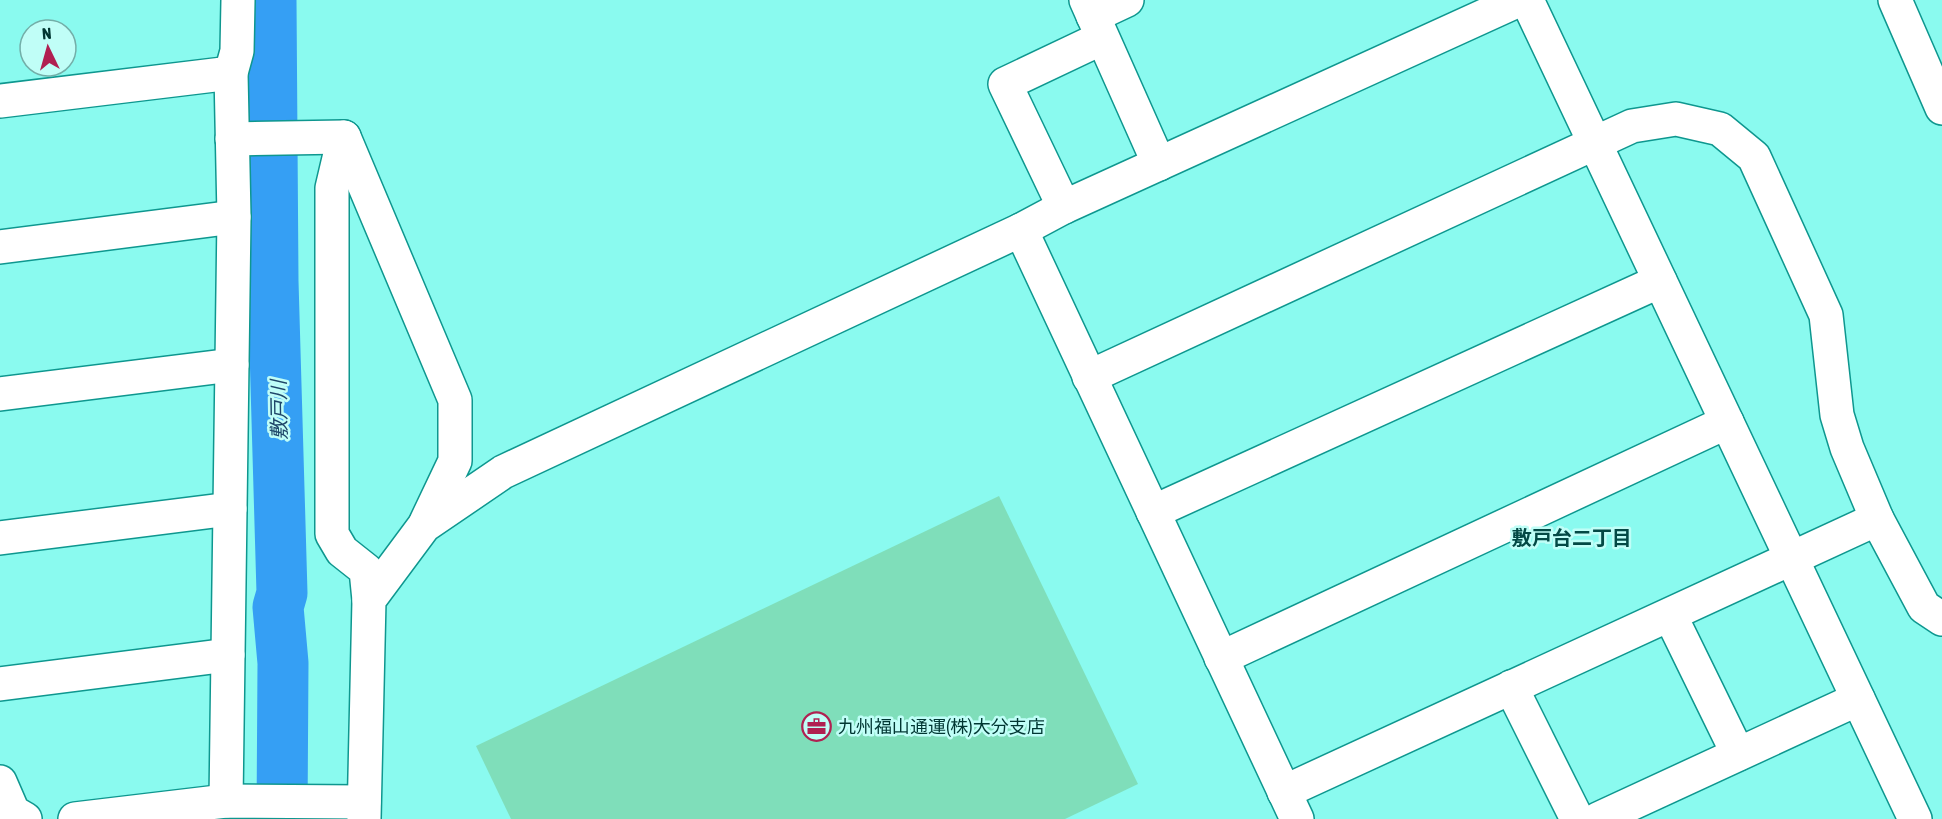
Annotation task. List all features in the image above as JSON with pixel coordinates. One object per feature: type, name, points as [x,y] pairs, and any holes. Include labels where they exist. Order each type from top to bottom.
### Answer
[{"type":"street","points":[[238,0],[237,51],[231,74],[243,138],[234,217],[228,655],[240,800]]},
{"type":"street","points":[[1064,207],[1005,84],[1094,18],[1126,0]]},
{"type":"street","points":[[424,526],[503,472],[1021,230],[1064,207],[1519,0]]},
{"type":"street","points":[[1527,0],[1915,819]]},
{"type":"street","points":[[1895,0],[1942,108]]},
{"type":"street","points":[[1094,18],[1159,164]]},
{"type":"street","points":[[0,100],[231,74]]},
{"type":"street","points":[[1089,377],[1632,126],[1676,119],[1720,129],[1754,157],[1826,315],[1837,415],[1847,448],[1876,519],[1924,607],[1942,619]]},
{"type":"street","points":[[243,138],[331,137]]},
{"type":"street","points":[[331,137],[455,400],[455,461],[424,526],[369,600]]},
{"type":"street","points":[[75,819],[240,800],[356,807],[369,600],[366,570],[342,551],[332,534],[331,137]]},
{"type":"street","points":[[0,247],[234,217]]},
{"type":"street","points":[[1021,230],[1291,806],[1511,687],[1876,519]]},
{"type":"street","points":[[1153,512],[1660,281]]},
{"type":"street","points":[[0,394],[232,366]]},
{"type":"street","points":[[1221,658],[1727,422]]},
{"type":"street","points":[[0,538],[230,509]]},
{"type":"street","points":[[1670,615],[1738,754]]},
{"type":"street","points":[[0,684],[228,655]]},
{"type":"street","points":[[1511,687],[1577,819]]},
{"type":"street","points":[[1598,819],[1858,699]]},
{"type":"street","points":[[0,782],[12,812],[25,819]]},
{"type":"building","points":[[999,496],[1138,784],[1065,819],[511,819],[476,746]]},
{"type":"waterway","name":"敷戸川","points":[[271,0],[273,281],[282,593],[278,607],[283,663],[282,819]]},
{"type":"place","name":"九州福山通運(株)大分支店","points":[[817,727]]},
{"type":"district","name":"敷戸台二丁目","points":[[1572,538]]}]
